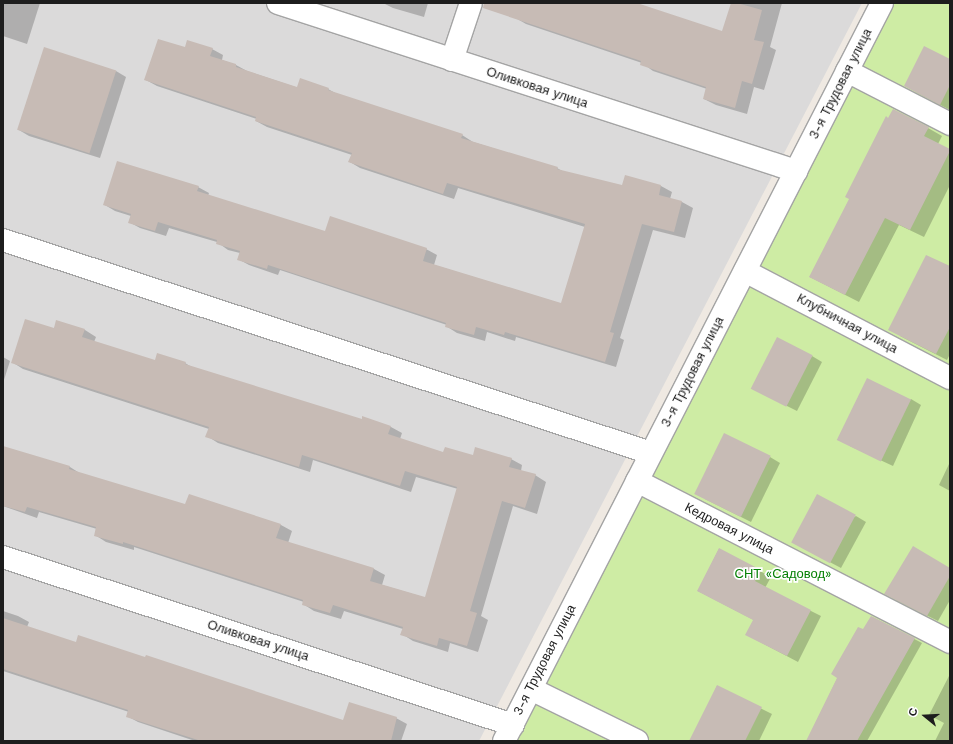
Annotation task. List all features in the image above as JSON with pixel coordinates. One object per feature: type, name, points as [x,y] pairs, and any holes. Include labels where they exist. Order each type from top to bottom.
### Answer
[{"type":"street","name":"Оливковая улица","points":[[278,3],[796,171]]},
{"type":"street","points":[[452,60],[471,3]]},
{"type":"street","name":"3-я Трудовая улица","points":[[508,733],[882,3]]},
{"type":"street","points":[[847,71],[950,124]]},
{"type":"street","points":[[3,240],[651,453]]},
{"type":"street","name":"Клубничная улица","points":[[745,271],[950,378]]},
{"type":"street","name":"Кедровая улица","points":[[637,481],[950,642]]},
{"type":"street","name":"Оливковая улица","points":[[3,557],[508,733]]},
{"type":"street","points":[[531,689],[637,741]]},
{"type":"shaded area","points":[[3,3],[862,3],[479,741],[3,741]]},
{"type":"green space","name":"СНТ «Садовод»","points":[[888,3],[950,3],[950,741],[509,741]]},
{"type":"building","points":[[484,3],[637,3],[722,31],[731,3],[737,3],[762,10],[754,40],[764,42],[752,84],[742,81],[735,108],[703,99],[706,87],[640,65],[641,61],[483,8]]},
{"type":"building","points":[[158,39],[185,47],[187,40],[213,48],[210,56],[236,64],[236,67],[297,87],[300,78],[329,88],[328,90],[463,134],[461,138],[558,167],[557,169],[622,185],[625,175],[661,185],[659,195],[682,201],[674,232],[642,224],[610,332],[614,333],[605,362],[505,332],[504,335],[476,327],[474,335],[445,327],[446,323],[268,265],[267,269],[237,260],[240,251],[216,244],[217,240],[158,222],[155,231],[128,223],[131,214],[103,205],[117,161],[199,186],[197,191],[325,231],[330,216],[427,248],[423,261],[561,303],[585,224],[447,183],[443,194],[348,162],[352,153],[255,121],[256,117],[144,80]]},
{"type":"building","points":[[924,46],[950,59],[950,85],[940,105],[904,86]]},
{"type":"building","points":[[44,47],[116,70],[89,153],[17,130]]},
{"type":"building","points":[[893,109],[929,127],[924,136],[950,149],[950,151],[910,230],[885,218],[845,295],[809,277],[849,199],[845,197],[886,116],[888,118]]},
{"type":"building","points":[[926,255],[950,266],[950,327],[936,354],[888,330]]},
{"type":"building","points":[[25,319],[54,328],[56,320],[85,329],[82,337],[155,360],[157,353],[186,362],[185,364],[362,419],[362,416],[391,426],[388,434],[443,452],[445,447],[473,455],[475,447],[512,458],[509,467],[536,474],[525,508],[502,501],[470,611],[477,613],[467,646],[439,638],[437,646],[400,635],[403,627],[333,605],[330,613],[302,605],[303,600],[123,542],[123,544],[94,536],[96,527],[27,507],[25,512],[3,506],[3,446],[70,466],[69,469],[185,504],[189,494],[281,524],[276,538],[374,568],[370,581],[425,597],[457,487],[405,471],[400,486],[302,455],[299,467],[205,437],[209,427],[11,363]]},
{"type":"building","points":[[777,337],[813,355],[786,407],[751,389]]},
{"type":"building","points":[[867,378],[911,399],[881,461],[837,440]]},
{"type":"building","points":[[724,433],[771,456],[741,517],[694,494]]},
{"type":"building","points":[[817,494],[856,515],[830,563],[791,543]]},
{"type":"building","points":[[913,546],[950,568],[950,576],[927,616],[884,594]]},
{"type":"building","points":[[719,548],[761,570],[755,581],[811,610],[787,656],[745,635],[753,620],[697,591]]},
{"type":"building","points":[[871,616],[915,638],[857,741],[806,741],[837,678],[831,674],[858,627],[863,629]]},
{"type":"building","points":[[3,618],[76,642],[78,635],[145,657],[146,655],[343,720],[349,702],[397,717],[391,741],[201,741],[126,717],[128,710],[3,669]]},
{"type":"building","points":[[717,685],[762,707],[745,741],[689,741]]}]
